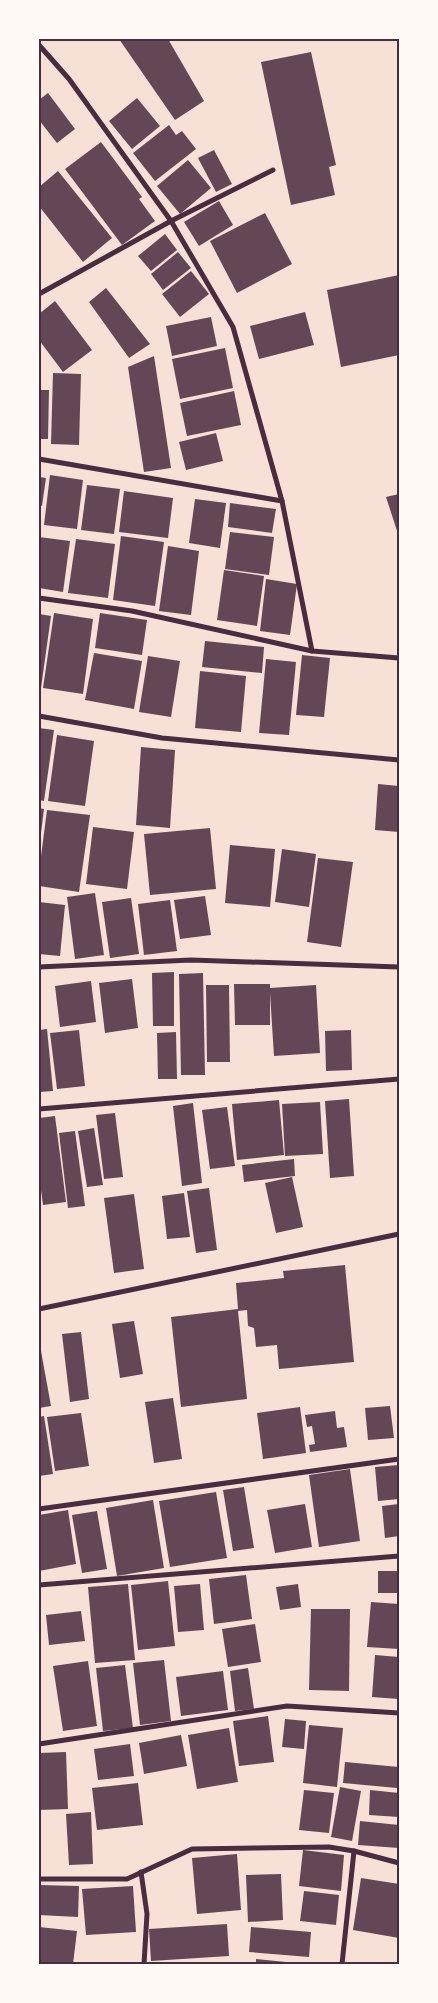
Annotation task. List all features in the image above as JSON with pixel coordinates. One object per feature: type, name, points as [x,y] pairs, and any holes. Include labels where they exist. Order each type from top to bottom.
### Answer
[{"type":"street","points":[[39,45],[69,80],[171,221],[233,327],[282,501],[312,651]]},
{"type":"street","points":[[39,294],[171,221],[273,170]]},
{"type":"street","points":[[39,459],[282,501]]},
{"type":"street","points":[[39,598],[132,611],[312,651],[399,658]]},
{"type":"street","points":[[39,716],[162,738],[399,760]]},
{"type":"street","points":[[39,967],[191,960],[399,967]]},
{"type":"street","points":[[39,1109],[399,1079]]},
{"type":"street","points":[[39,1309],[399,1234]]},
{"type":"street","points":[[39,1509],[399,1459]]},
{"type":"street","points":[[39,1585],[399,1556]]},
{"type":"street","points":[[39,1744],[288,1706],[399,1713]]},
{"type":"street","points":[[39,1879],[127,1879],[192,1849],[328,1847],[354,1851],[399,1863]]},
{"type":"street","points":[[342,1964],[354,1851]]},
{"type":"street","points":[[141,1872],[147,1914],[144,1964]]},
{"type":"building","points":[[119,39],[168,39],[204,101],[175,120]]},
{"type":"building","points":[[311,52],[336,165],[329,167],[335,195],[291,205],[261,62]]},
{"type":"building","points":[[48,93],[75,129],[57,143],[39,120],[39,100]]},
{"type":"building","points":[[137,98],[160,126],[132,149],[109,121]]},
{"type":"building","points":[[169,125],[176,135],[182,131],[196,149],[155,181],[133,153]]},
{"type":"building","points":[[101,142],[142,197],[139,199],[155,221],[122,245],[65,169]]},
{"type":"building","points":[[214,150],[232,184],[216,192],[198,158]]},
{"type":"building","points":[[188,160],[211,188],[180,214],[157,186]]},
{"type":"building","points":[[58,171],[112,238],[83,262],[39,206],[39,187]]},
{"type":"building","points":[[219,201],[233,225],[199,246],[184,222]]},
{"type":"building","points":[[265,213],[292,264],[237,293],[210,241]]},
{"type":"building","points":[[165,234],[177,250],[151,271],[138,256]]},
{"type":"building","points":[[178,252],[191,268],[163,290],[151,274]]},
{"type":"building","points":[[191,271],[209,294],[180,317],[162,294]]},
{"type":"building","points":[[399,275],[399,355],[341,367],[327,290]]},
{"type":"building","points":[[106,288],[150,344],[129,358],[89,302]]},
{"type":"building","points":[[55,301],[92,350],[63,372],[39,340],[39,314]]},
{"type":"building","points":[[305,312],[314,345],[259,359],[250,326]]},
{"type":"building","points":[[211,317],[217,346],[172,356],[166,326]]},
{"type":"building","points":[[225,348],[233,388],[180,399],[172,359]]},
{"type":"building","points":[[154,356],[171,468],[144,472],[128,367]]},
{"type":"building","points":[[53,373],[81,374],[79,445],[51,444]]},
{"type":"building","points":[[39,390],[49,390],[48,439],[39,439]]},
{"type":"building","points":[[234,391],[241,425],[187,436],[180,403]]},
{"type":"building","points":[[216,433],[223,461],[186,470],[179,442]]},
{"type":"building","points":[[50,475],[83,480],[77,529],[44,525]]},
{"type":"building","points":[[39,477],[46,478],[42,506],[39,505]]},
{"type":"building","points":[[87,485],[120,489],[114,534],[81,530]]},
{"type":"building","points":[[124,491],[173,498],[168,538],[119,532]]},
{"type":"building","points":[[399,494],[399,537],[386,497]]},
{"type":"building","points":[[195,499],[226,503],[220,548],[189,543]]},
{"type":"building","points":[[230,503],[276,509],[272,533],[228,527]]},
{"type":"building","points":[[230,532],[274,537],[269,575],[225,569]]},
{"type":"building","points":[[121,536],[164,542],[155,606],[113,600]]},
{"type":"building","points":[[39,537],[70,541],[63,592],[39,588]]},
{"type":"building","points":[[76,539],[115,544],[108,598],[68,593]]},
{"type":"building","points":[[168,546],[199,551],[191,615],[159,611]]},
{"type":"building","points":[[224,570],[264,576],[257,626],[217,620]]},
{"type":"building","points":[[266,579],[297,584],[290,635],[260,631]]},
{"type":"building","points":[[54,613],[93,619],[83,694],[43,688]]},
{"type":"building","points":[[100,613],[147,620],[142,655],[95,648]]},
{"type":"building","points":[[39,614],[51,616],[41,688],[39,687]]},
{"type":"building","points":[[205,641],[264,647],[262,673],[202,667]]},
{"type":"building","points":[[94,653],[142,661],[134,709],[85,700]]},
{"type":"building","points":[[302,655],[330,658],[324,717],[296,715]]},
{"type":"building","points":[[148,656],[180,661],[171,717],[139,712]]},
{"type":"building","points":[[266,659],[296,662],[289,735],[259,733]]},
{"type":"building","points":[[397,670],[399,670],[399,684],[398,684]]},
{"type":"building","points":[[200,671],[246,676],[241,732],[195,728]]},
{"type":"building","points":[[39,728],[54,730],[44,801],[39,800]]},
{"type":"building","points":[[57,735],[94,741],[85,806],[48,801]]},
{"type":"building","points":[[141,747],[175,750],[170,828],[136,825]]},
{"type":"building","points":[[378,784],[399,786],[399,832],[375,830]]},
{"type":"building","points":[[39,808],[44,809],[40,841],[39,841]]},
{"type":"building","points":[[47,810],[90,815],[79,892],[39,886]]},
{"type":"building","points":[[93,827],[134,832],[127,889],[86,884]]},
{"type":"building","points":[[210,828],[216,889],[150,895],[144,834]]},
{"type":"building","points":[[230,845],[275,849],[270,907],[225,903]]},
{"type":"building","points":[[282,849],[316,854],[309,907],[275,902]]},
{"type":"building","points":[[318,858],[353,862],[341,947],[307,942]]},
{"type":"building","points":[[95,893],[104,955],[75,959],[67,897]]},
{"type":"building","points":[[205,896],[211,935],[180,939],[174,900]]},
{"type":"building","points":[[131,898],[139,954],[110,958],[102,902]]},
{"type":"building","points":[[170,900],[177,951],[144,955],[138,904]]},
{"type":"building","points":[[39,902],[65,905],[60,956],[39,954]]},
{"type":"building","points":[[174,972],[174,1026],[153,1026],[152,973]]},
{"type":"building","points":[[203,973],[205,1075],[181,1075],[179,974]]},
{"type":"building","points":[[132,979],[138,1028],[105,1033],[99,983]]},
{"type":"building","points":[[91,981],[96,1022],[60,1027],[55,986]]},
{"type":"building","points":[[234,984],[270,984],[270,988],[316,985],[320,1053],[274,1056],[270,993],[270,1025],[235,1025]]},
{"type":"building","points":[[206,985],[229,985],[230,1062],[207,1062]]},
{"type":"building","points":[[47,1029],[53,1091],[39,1092],[39,1030]]},
{"type":"building","points":[[79,1030],[85,1086],[57,1089],[50,1033]]},
{"type":"building","points":[[351,1030],[352,1070],[326,1071],[325,1031]]},
{"type":"building","points":[[176,1032],[177,1079],[158,1079],[157,1033]]},
{"type":"building","points":[[349,1099],[354,1176],[330,1178],[325,1101]]},
{"type":"building","points":[[279,1100],[284,1155],[237,1160],[232,1104]]},
{"type":"building","points":[[320,1102],[323,1154],[285,1156],[282,1104]]},
{"type":"building","points":[[193,1103],[202,1183],[182,1186],[173,1106]]},
{"type":"building","points":[[227,1107],[235,1166],[210,1169],[202,1110]]},
{"type":"building","points":[[115,1113],[123,1177],[104,1179],[96,1115]]},
{"type":"building","points":[[55,1116],[66,1202],[43,1205],[39,1175],[39,1118]]},
{"type":"building","points":[[94,1128],[103,1185],[87,1187],[78,1131]]},
{"type":"building","points":[[75,1131],[85,1206],[68,1208],[59,1133]]},
{"type":"building","points":[[294,1159],[295,1176],[244,1182],[242,1165]]},
{"type":"building","points":[[292,1177],[303,1227],[276,1233],[265,1183]]},
{"type":"building","points":[[209,1188],[217,1250],[196,1253],[187,1191]]},
{"type":"building","points":[[184,1193],[190,1237],[167,1239],[162,1196]]},
{"type":"building","points":[[134,1194],[144,1269],[114,1273],[104,1198]]},
{"type":"building","points":[[345,1265],[354,1362],[279,1369],[277,1345],[256,1347],[254,1328],[248,1326],[247,1310],[238,1311],[247,1399],[181,1407],[171,1317],[238,1309],[236,1283],[284,1278],[283,1271]]},
{"type":"building","points":[[134,1321],[143,1374],[120,1378],[112,1324]]},
{"type":"building","points":[[81,1332],[89,1399],[70,1402],[62,1334]]},
{"type":"building","points":[[39,1340],[51,1406],[39,1408]]},
{"type":"building","points":[[173,1398],[182,1459],[154,1463],[145,1402]]},
{"type":"building","points":[[390,1406],[394,1438],[368,1440],[365,1408]]},
{"type":"building","points":[[300,1407],[306,1453],[263,1459],[257,1413]]},
{"type":"building","points":[[335,1411],[337,1428],[344,1427],[347,1447],[310,1452],[309,1445],[315,1444],[312,1426],[307,1427],[305,1415]]},
{"type":"building","points":[[81,1413],[89,1466],[55,1471],[47,1417]]},
{"type":"building","points":[[44,1416],[53,1474],[39,1476],[39,1417]]},
{"type":"building","points":[[399,1465],[399,1499],[378,1501],[375,1467]]},
{"type":"building","points":[[350,1469],[360,1541],[319,1547],[309,1475]]},
{"type":"building","points":[[244,1487],[254,1548],[233,1551],[223,1490]]},
{"type":"building","points":[[216,1492],[227,1558],[170,1567],[159,1501]]},
{"type":"building","points":[[153,1500],[164,1568],[117,1576],[106,1508]]},
{"type":"building","points":[[305,1504],[312,1547],[275,1553],[267,1510]]},
{"type":"building","points":[[399,1504],[399,1536],[385,1538],[382,1506]]},
{"type":"building","points":[[68,1510],[76,1564],[39,1571],[39,1515]]},
{"type":"building","points":[[97,1511],[107,1569],[82,1573],[72,1515]]},
{"type":"building","points":[[378,1571],[399,1571],[399,1593],[378,1593]]},
{"type":"building","points":[[246,1575],[252,1619],[214,1624],[209,1579]]},
{"type":"building","points":[[168,1581],[175,1646],[138,1650],[131,1585]]},
{"type":"building","points":[[128,1584],[135,1660],[95,1663],[88,1587]]},
{"type":"building","points":[[200,1584],[204,1630],[178,1632],[174,1586]]},
{"type":"building","points":[[298,1584],[301,1607],[280,1610],[276,1587]]},
{"type":"building","points":[[371,1602],[399,1604],[399,1649],[367,1647]]},
{"type":"building","points":[[311,1609],[350,1609],[349,1691],[309,1690]]},
{"type":"building","points":[[81,1611],[85,1641],[49,1645],[46,1615]]},
{"type":"building","points":[[255,1624],[261,1662],[228,1667],[222,1629]]},
{"type":"building","points":[[375,1655],[399,1657],[399,1699],[372,1697]]},
{"type":"building","points":[[164,1660],[171,1721],[140,1725],[133,1663]]},
{"type":"building","points":[[88,1661],[97,1726],[63,1731],[53,1666]]},
{"type":"building","points":[[125,1665],[133,1728],[103,1731],[96,1668]]},
{"type":"building","points":[[248,1668],[254,1709],[235,1711],[230,1671]]},
{"type":"building","points":[[223,1671],[228,1710],[181,1716],[176,1677]]},
{"type":"building","points":[[268,1716],[274,1762],[239,1766],[233,1721]]},
{"type":"building","points":[[285,1719],[306,1721],[304,1749],[282,1747]]},
{"type":"building","points":[[309,1725],[343,1728],[337,1787],[303,1783]]},
{"type":"building","points":[[229,1728],[238,1782],[197,1789],[188,1735]]},
{"type":"building","points":[[181,1735],[187,1766],[144,1774],[139,1743]]},
{"type":"building","points":[[130,1744],[134,1776],[98,1780],[94,1749]]},
{"type":"building","points":[[66,1752],[68,1809],[39,1810],[39,1753]]},
{"type":"building","points":[[345,1762],[399,1767],[397,1788],[343,1783]]},
{"type":"building","points":[[138,1783],[143,1825],[97,1830],[92,1788]]},
{"type":"building","points":[[340,1787],[361,1791],[352,1841],[331,1837]]},
{"type":"building","points":[[304,1790],[334,1793],[329,1833],[299,1830]]},
{"type":"building","points":[[370,1790],[399,1793],[399,1817],[369,1815]]},
{"type":"building","points":[[91,1812],[93,1864],[69,1865],[66,1814]]},
{"type":"building","points":[[360,1821],[399,1825],[399,1848],[358,1845]]},
{"type":"building","points":[[303,1850],[344,1855],[341,1891],[299,1886]]},
{"type":"building","points":[[237,1854],[241,1910],[197,1914],[192,1858]]},
{"type":"building","points":[[281,1874],[283,1920],[248,1922],[246,1875]]},
{"type":"building","points":[[361,1878],[399,1884],[399,1938],[353,1930]]},
{"type":"building","points":[[39,1885],[79,1886],[78,1917],[39,1915]]},
{"type":"building","points":[[133,1886],[136,1932],[86,1935],[82,1889]]},
{"type":"building","points":[[304,1891],[339,1895],[336,1925],[300,1921]]},
{"type":"building","points":[[227,1924],[229,1956],[151,1961],[149,1929]]},
{"type":"building","points":[[39,1927],[77,1931],[73,1964],[39,1964]]},
{"type":"building","points":[[251,1927],[311,1932],[309,1957],[249,1952]]},
{"type":"building","points":[[256,1959],[296,1963],[296,1964],[256,1964]]}]
